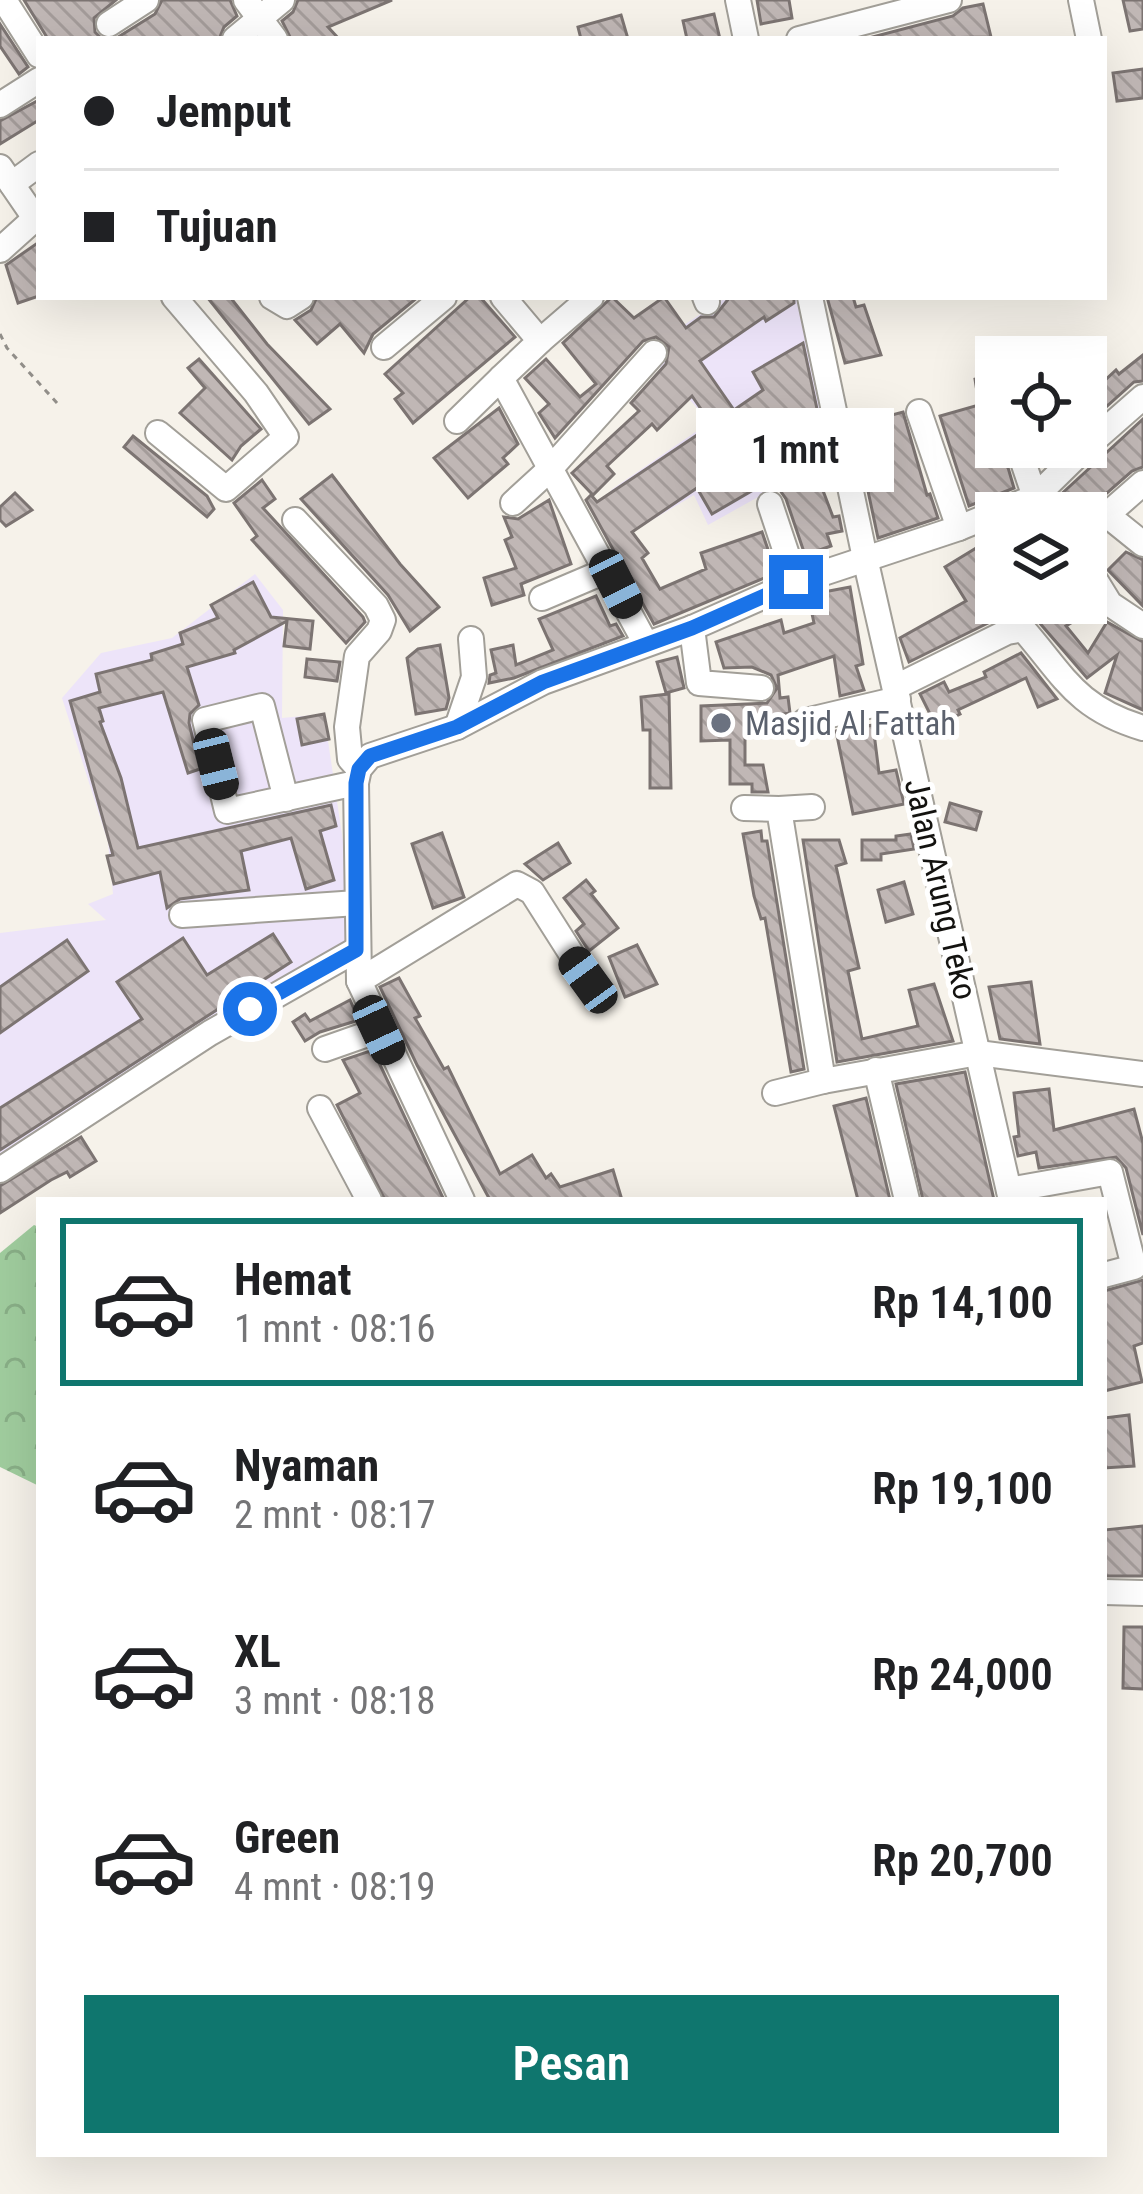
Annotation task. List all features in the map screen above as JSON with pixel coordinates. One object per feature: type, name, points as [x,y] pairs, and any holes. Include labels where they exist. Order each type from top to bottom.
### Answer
[{"type":"street","points":[[109,24],[146,0]]},
{"type":"street","points":[[237,36],[252,9],[282,0]]},
{"type":"street","points":[[738,0],[745,36]]},
{"type":"street","points":[[811,36],[949,0]]},
{"type":"street","points":[[1081,0],[1088,36]]},
{"type":"street","points":[[3,1],[36,50]]},
{"type":"street","points":[[252,9],[273,36]]},
{"type":"street","points":[[0,105],[36,82]]},
{"type":"street","points":[[36,165],[6,176],[36,215]]},
{"type":"street","points":[[0,250],[36,217]]},
{"type":"street","points":[[158,434],[226,489],[286,437],[256,393],[177,300]]},
{"type":"street","points":[[384,347],[440,300]]},
{"type":"street","points":[[506,300],[540,341]]},
{"type":"street","points":[[457,421],[588,300]]},
{"type":"street","name":"Jalan Arung Teko","points":[[811,300],[1010,1195]]},
{"type":"street","points":[[513,502],[550,469],[654,353]]},
{"type":"street","points":[[501,378],[646,644]]},
{"type":"street","points":[[1107,429],[1143,397]]},
{"type":"street","points":[[919,412],[959,528]]},
{"type":"street","points":[[769,446],[836,419]]},
{"type":"street","points":[[1051,492],[1070,468]]},
{"type":"street","points":[[1107,514],[1143,483]]},
{"type":"street","points":[[770,503],[796,582]]},
{"type":"street","points":[[1107,516],[1143,544]]},
{"type":"street","points":[[296,520],[376,606],[383,620],[357,656],[347,727],[350,759],[358,776],[358,981],[461,1197]]},
{"type":"street","points":[[286,799],[262,706],[206,720],[227,811],[286,799],[358,776],[370,756],[457,727],[543,682],[692,628],[796,582],[975,524]]},
{"type":"street","points":[[542,598],[608,570]]},
{"type":"street","points":[[1107,598],[1143,626]]},
{"type":"street","points":[[692,628],[699,683],[761,688]]},
{"type":"street","points":[[805,721],[897,693],[1007,632],[1022,629],[1080,696],[1143,728]]},
{"type":"street","points":[[457,727],[474,677],[471,639]]},
{"type":"street","points":[[744,808],[812,806]]},
{"type":"street","points":[[779,809],[824,1081]]},
{"type":"street","points":[[358,981],[517,884],[532,892],[588,980]]},
{"type":"street","points":[[182,915],[357,903]]},
{"type":"street","points":[[0,1170],[210,1033],[356,950]]},
{"type":"street","points":[[325,1049],[379,1030]]},
{"type":"street","points":[[775,1093],[978,1054],[1143,1075]]},
{"type":"street","points":[[877,1070],[906,1197]]},
{"type":"street","points":[[320,1108],[367,1197]]},
{"type":"street","points":[[1010,1195],[1109,1172],[1134,1268],[1107,1274]]},
{"type":"street","points":[[1107,1592],[1143,1593]]},
{"type":"path","points":[[0,334],[7,349],[58,403]]},
{"type":"shaded area","points":[[722,300],[802,300],[835,454],[708,525],[694,495],[637,529],[611,490],[710,422],[653,360],[659,341]]},
{"type":"shaded area","points":[[255,574],[283,610],[282,718],[324,714],[349,882],[343,904],[350,943],[0,1161],[0,933],[106,920],[88,904],[113,894],[108,842],[62,698],[101,653],[172,638]]},
{"type":"green space","points":[[36,1226],[36,1485],[0,1467],[0,1253]]},
{"type":"building","points":[[24,0],[116,0],[94,18],[99,36],[46,36]]},
{"type":"building","points":[[162,0],[230,0],[237,16],[220,36],[120,36],[155,14]]},
{"type":"building","points":[[298,0],[392,0],[328,27],[336,36],[290,36],[282,21]]},
{"type":"building","points":[[757,0],[789,0],[792,18],[761,24]]},
{"type":"building","points":[[1123,0],[1143,0],[1143,29],[1130,31]]},
{"type":"building","points":[[983,4],[991,36],[876,36],[953,16],[963,8]]},
{"type":"building","points":[[714,14],[719,36],[686,36],[683,21]]},
{"type":"building","points":[[621,15],[627,36],[580,36],[578,27]]},
{"type":"building","points":[[0,24],[28,67],[19,74],[0,46]]},
{"type":"building","points":[[1143,69],[1143,98],[1117,101],[1113,73]]},
{"type":"building","points":[[36,102],[36,122],[0,144],[0,121]]},
{"type":"building","points":[[36,244],[36,297],[18,303],[6,265]]},
{"type":"building","points":[[209,300],[232,300],[330,409],[309,424]]},
{"type":"building","points":[[316,300],[414,300],[373,334],[364,353],[340,324],[317,344],[295,320],[311,310]]},
{"type":"building","points":[[467,300],[483,300],[515,337],[413,423],[395,399],[403,393],[385,374]]},
{"type":"building","points":[[609,300],[615,300],[634,318],[666,300],[686,328],[701,317],[714,317],[728,300],[794,300],[700,361],[734,410],[763,390],[753,372],[803,343],[817,409],[762,430],[753,450],[768,461],[811,447],[816,456],[811,459],[842,531],[827,534],[831,546],[805,555],[786,499],[772,479],[712,514],[697,488],[632,532],[648,553],[642,558],[660,589],[706,569],[701,553],[762,532],[776,573],[654,624],[586,500],[591,495],[597,502],[712,425],[692,396],[657,430],[652,424],[607,466],[614,474],[593,495],[572,473],[639,411],[631,403],[666,364],[669,347],[656,337],[643,341],[555,438],[539,413],[549,404],[525,378],[546,359],[580,397],[596,384],[563,343]]},
{"type":"building","points":[[828,300],[864,305],[881,355],[845,363]]},
{"type":"building","points":[[1143,355],[1143,381],[1134,382],[1107,406],[1107,378],[1116,370],[1119,374]]},
{"type":"building","points":[[199,359],[261,429],[232,460],[180,413],[205,388],[188,368]]},
{"type":"building","points":[[975,406],[975,468],[1008,468],[1014,488],[975,492],[975,504],[969,506],[940,416]]},
{"type":"building","points":[[499,408],[518,444],[503,458],[508,464],[468,498],[434,458]]},
{"type":"building","points":[[903,412],[938,518],[878,538],[854,425]]},
{"type":"building","points":[[1143,419],[1143,467],[1107,493],[1064,492],[1090,468],[1107,468],[1107,452]]},
{"type":"building","points":[[133,436],[207,496],[214,509],[207,517],[124,447]]},
{"type":"building","points":[[332,475],[439,607],[410,631],[388,595],[301,499]]},
{"type":"building","points":[[262,480],[275,499],[263,508],[363,617],[365,622],[346,643],[252,540],[257,536],[234,503]]},
{"type":"building","points":[[15,493],[32,510],[6,526],[0,520],[0,507]]},
{"type":"building","points":[[549,500],[571,564],[521,584],[524,595],[492,605],[484,578],[516,568],[505,540],[512,537],[504,517],[518,519]]},
{"type":"building","points":[[975,549],[975,624],[986,624],[909,662],[900,638],[966,601],[945,567]]},
{"type":"building","points":[[1126,552],[1143,560],[1143,606],[1108,570]]},
{"type":"building","points":[[253,582],[271,617],[313,621],[310,649],[284,646],[287,621],[235,653],[187,667],[199,705],[189,723],[200,769],[188,773],[163,692],[99,708],[100,722],[121,778],[138,848],[331,805],[336,826],[320,831],[334,880],[306,889],[291,838],[241,851],[249,890],[180,899],[167,908],[160,872],[114,884],[107,856],[113,855],[70,701],[100,692],[96,674],[152,660],[151,654],[183,644],[180,633],[218,618],[211,605]]},
{"type":"building","points":[[850,587],[863,664],[856,666],[864,690],[840,696],[834,656],[778,675],[780,698],[788,697],[790,713],[770,716],[771,728],[745,730],[745,765],[763,765],[768,792],[752,792],[752,784],[730,784],[730,740],[701,741],[701,706],[767,703],[777,688],[771,675],[752,667],[724,668],[716,642],[781,620],[784,633],[814,623],[808,595]]},
{"type":"building","points":[[596,596],[610,626],[616,624],[623,636],[489,683],[490,675],[496,673],[491,650],[513,645],[516,665],[553,650],[539,619]]},
{"type":"building","points":[[1107,622],[1143,642],[1143,710],[1105,693],[1117,655],[1087,678],[1041,624],[1069,624],[1066,626],[1088,653]]},
{"type":"building","points":[[440,645],[449,698],[446,709],[416,714],[407,658],[418,649]]},
{"type":"building","points":[[1021,653],[1057,699],[1038,707],[1026,678],[958,710],[960,714],[936,726],[920,694],[944,682],[949,692],[986,677],[984,672]]},
{"type":"building","points":[[677,657],[684,688],[666,693],[657,662]]},
{"type":"building","points":[[307,659],[340,662],[337,681],[305,677]]},
{"type":"building","points":[[669,694],[671,788],[650,788],[650,730],[643,730],[641,697]]},
{"type":"building","points":[[324,714],[329,739],[302,745],[297,719]]},
{"type":"building","points":[[873,725],[879,773],[896,770],[904,804],[853,814],[836,731]]},
{"type":"building","points":[[950,803],[981,812],[976,830],[945,822]]},
{"type":"building","points":[[761,831],[762,841],[767,841],[804,1069],[791,1072],[765,918],[761,919],[754,896],[743,834]]},
{"type":"building","points":[[442,833],[464,897],[433,908],[412,844]]},
{"type":"building","points":[[911,834],[914,849],[881,854],[881,860],[862,860],[862,840],[896,840],[896,836]]},
{"type":"building","points":[[803,840],[839,840],[846,863],[836,866],[859,968],[848,971],[862,1039],[918,1026],[909,990],[934,984],[953,1041],[837,1062]]},
{"type":"building","points":[[558,843],[570,863],[543,880],[525,864]]},
{"type":"building","points":[[586,880],[595,891],[591,894],[618,928],[589,951],[576,931],[584,924],[564,898]]},
{"type":"building","points":[[904,882],[913,914],[886,922],[878,890]]},
{"type":"building","points":[[273,934],[291,962],[0,1150],[0,1108],[142,1019],[117,982],[183,938],[207,975]]},
{"type":"building","points":[[67,940],[88,971],[0,1033],[0,987]]},
{"type":"building","points":[[637,945],[657,984],[625,997],[609,957]]},
{"type":"building","points":[[399,978],[420,1016],[415,1018],[444,1069],[448,1067],[500,1174],[532,1155],[546,1178],[551,1174],[560,1187],[613,1170],[621,1197],[488,1197],[380,987]]},
{"type":"building","points":[[1031,982],[1040,1044],[1000,1039],[989,987]]},
{"type":"building","points":[[350,1000],[359,1020],[305,1041],[293,1022],[305,1014],[310,1021]]},
{"type":"building","points":[[373,1050],[443,1197],[383,1197],[337,1105],[360,1093],[343,1060]]},
{"type":"building","points":[[965,1072],[993,1197],[922,1197],[896,1084]]},
{"type":"building","points":[[1049,1089],[1054,1130],[1134,1109],[1143,1143],[1143,1235],[1126,1168],[1116,1157],[1039,1168],[1036,1152],[1018,1156],[1014,1093]]},
{"type":"building","points":[[866,1098],[889,1197],[857,1197],[834,1106]]},
{"type":"building","points":[[81,1137],[96,1161],[70,1177],[67,1172],[51,1180],[0,1213],[0,1186]]},
{"type":"building","points":[[1143,1280],[1143,1343],[1134,1346],[1142,1382],[1107,1390],[1107,1290]]},
{"type":"building","points":[[1129,1415],[1134,1466],[1107,1468],[1107,1418]]},
{"type":"building","points":[[1143,1526],[1143,1576],[1107,1576],[1107,1530]]},
{"type":"building","points":[[1124,1627],[1143,1627],[1143,1689],[1123,1688]]},
{"type":"place","name":"Masjid Al Fattah","points":[[721,723]]},
{"type":"route","points":[[250,1009],[356,950],[356,783],[359,769],[370,756],[457,727],[543,682],[692,628],[796,582]]}]
